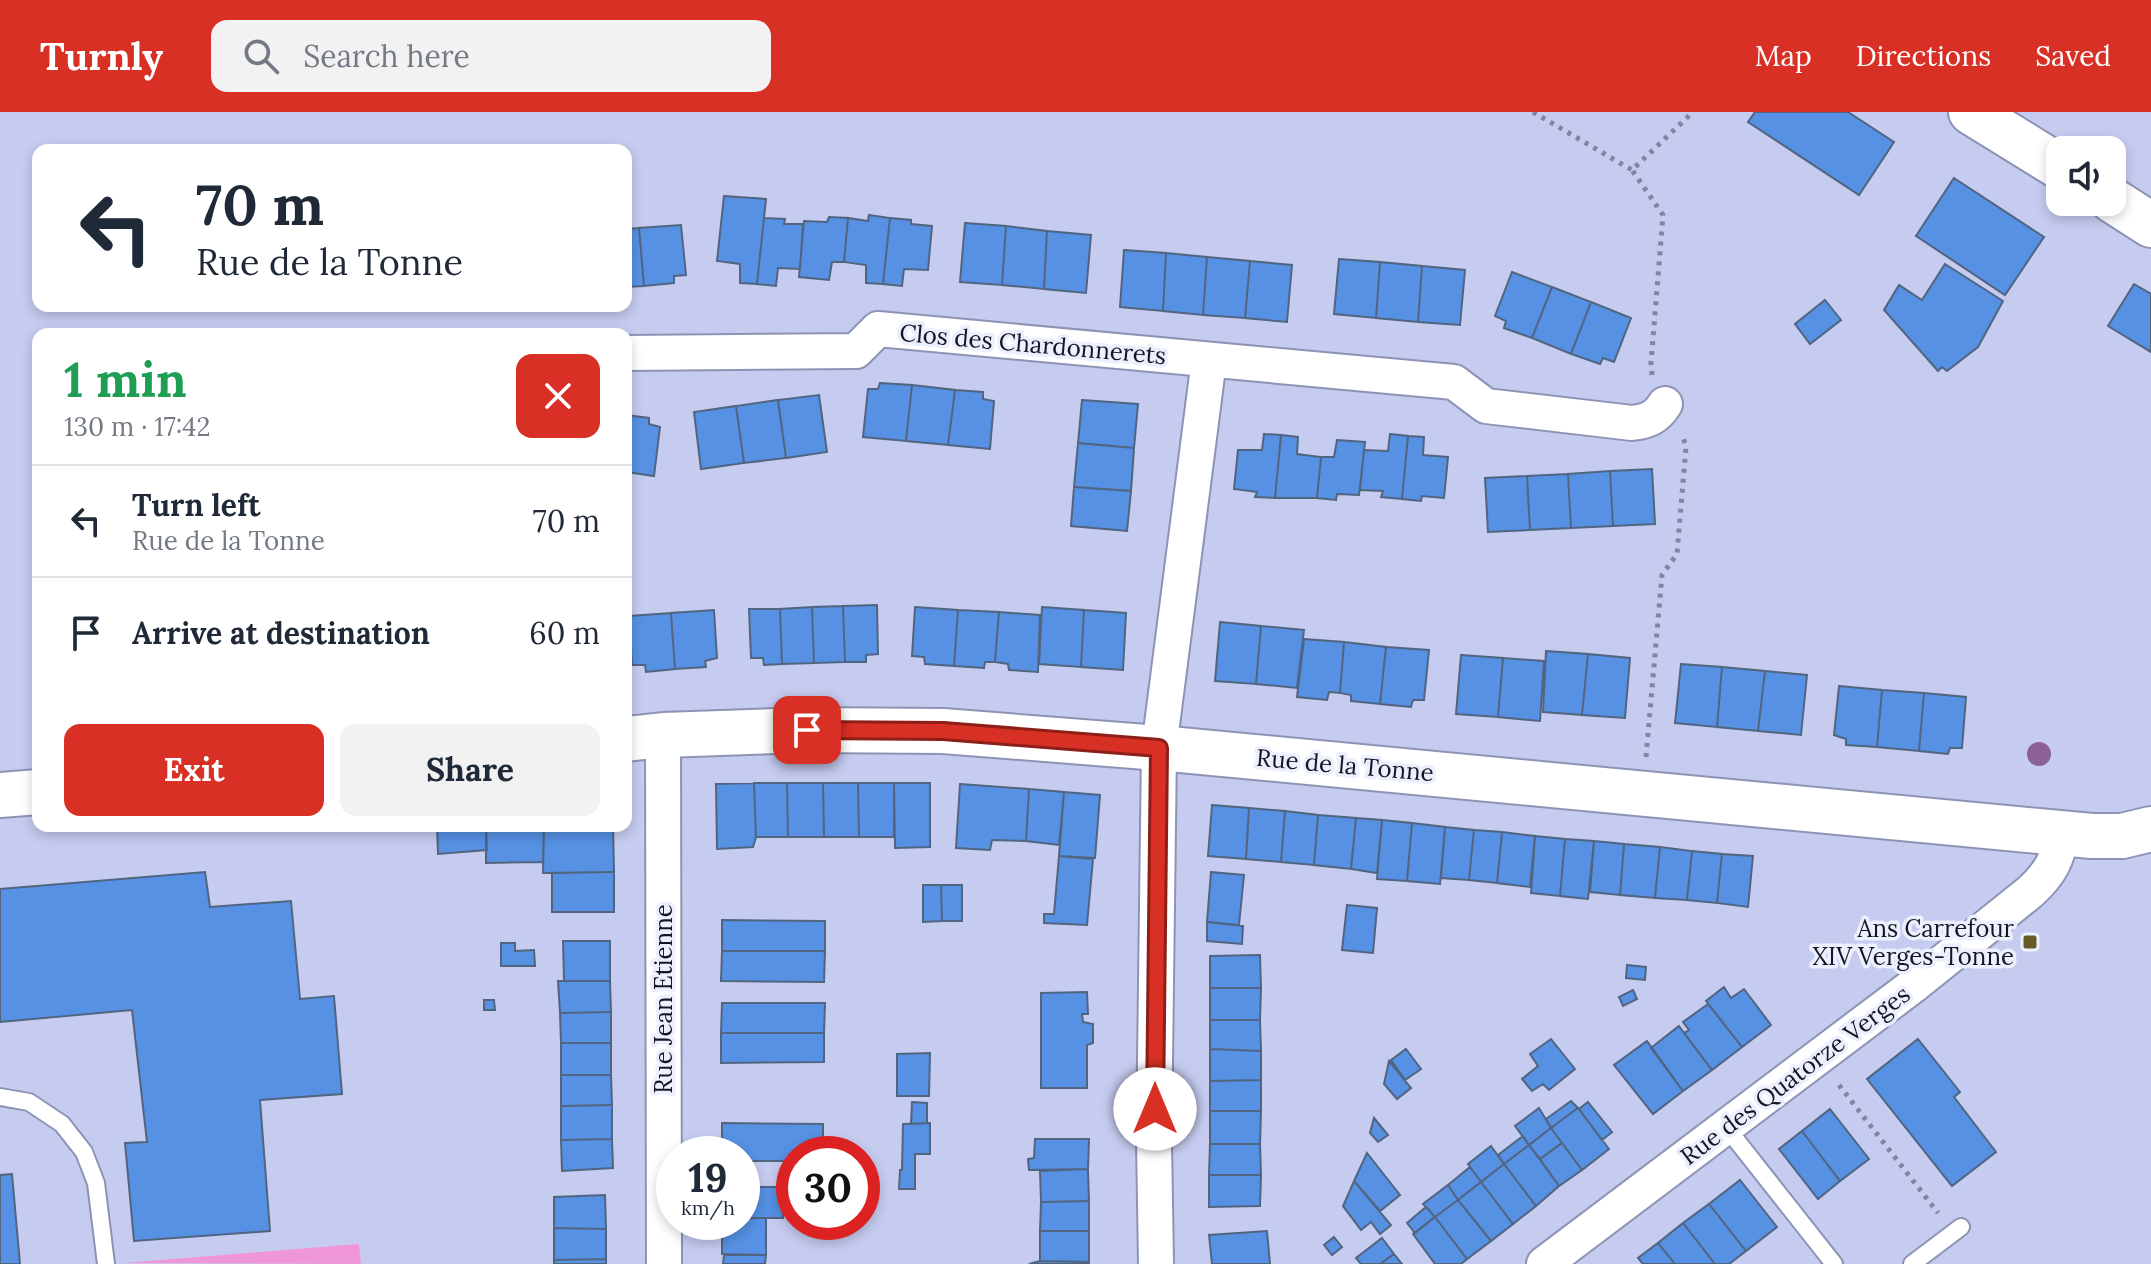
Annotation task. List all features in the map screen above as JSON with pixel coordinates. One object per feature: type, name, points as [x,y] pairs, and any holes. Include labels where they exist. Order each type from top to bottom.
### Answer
[{"type":"street","points":[[1971,112],[2046,158]]},
{"type":"street","name":"Clos des Chardonnerets","points":[[632,353],[856,351],[878,329],[1454,382],[1486,406],[1632,423],[1647,421],[1659,414],[1665,404]]},
{"type":"street","points":[[1156,1264],[1159,748],[1209,360]]},
{"type":"street","name":"Rue de la Tonne","points":[[644,737],[807,730],[943,731],[1159,748],[2062,832]]},
{"type":"street","name":"Rue Jean Etienne","points":[[644,737],[664,1264]]},
{"type":"street","points":[[0,795],[32,792]]},
{"type":"street","points":[[2062,832],[2122,836],[2151,829]]},
{"type":"street","name":"Rue des Quatorze Verges","points":[[1544,1264],[1914,985],[2048,875],[2059,856],[2062,832]]},
{"type":"lane","points":[[0,1097],[29,1102],[62,1124],[84,1152],[96,1183],[106,1264]]},
{"type":"lane","points":[[1726,1127],[1834,1264]]},
{"type":"lane","points":[[1912,1264],[1957,1230]]},
{"type":"path","points":[[1533,112],[1632,170],[1663,215],[1652,378],[1681,428],[1686,447],[1677,554],[1662,575],[1643,793]]},
{"type":"path","points":[[1632,170],[1693,112]]},
{"type":"path","points":[[1817,1058],[1957,1230]]},
{"type":"shaded area","points":[[359,1244],[361,1264],[123,1263]]},
{"type":"building","points":[[1755,112],[1848,112],[1894,142],[1859,195],[1748,122]]},
{"type":"building","points":[[1954,178],[2044,237],[2005,295],[1916,236]]},
{"type":"building","points":[[724,196],[766,199],[757,284],[740,283],[740,264],[717,261]]},
{"type":"building","points":[[869,215],[890,218],[883,284],[866,283],[866,265],[844,262],[848,218],[868,221]]},
{"type":"building","points":[[829,217],[848,218],[844,262],[832,262],[829,280],[799,277],[804,221],[827,222]]},
{"type":"building","points":[[764,218],[785,219],[784,224],[803,224],[800,269],[778,268],[776,286],[757,284]]},
{"type":"building","points":[[890,218],[932,226],[928,270],[904,269],[902,286],[883,284]]},
{"type":"building","points":[[965,223],[1006,226],[1002,285],[960,282]]},
{"type":"building","points":[[681,225],[686,275],[674,276],[674,283],[644,286],[639,228]]},
{"type":"building","points":[[1006,226],[1047,231],[1044,289],[1002,285]]},
{"type":"building","points":[[639,228],[644,286],[632,287],[632,229]]},
{"type":"building","points":[[1047,231],[1091,235],[1086,293],[1044,289]]},
{"type":"building","points":[[1124,250],[1166,253],[1163,311],[1120,307]]},
{"type":"building","points":[[1166,253],[1207,257],[1203,315],[1163,311]]},
{"type":"building","points":[[1207,257],[1250,261],[1245,318],[1203,315]]},
{"type":"building","points":[[1339,259],[1380,262],[1376,318],[1334,314]]},
{"type":"building","points":[[1250,261],[1292,265],[1287,322],[1245,318]]},
{"type":"building","points":[[1380,262],[1422,266],[1418,322],[1376,318]]},
{"type":"building","points":[[1945,264],[2003,301],[1978,347],[1947,371],[1942,367],[1938,371],[1884,310],[1899,285],[1922,300]]},
{"type":"building","points":[[1422,266],[1465,270],[1460,325],[1418,322]]},
{"type":"building","points":[[1512,272],[1552,287],[1532,338],[1504,328],[1506,321],[1495,316]]},
{"type":"building","points":[[2134,284],[2151,294],[2151,352],[2108,326]]},
{"type":"building","points":[[1552,287],[1591,302],[1571,354],[1532,338]]},
{"type":"building","points":[[1825,300],[1841,320],[1810,344],[1795,324]]},
{"type":"building","points":[[1591,302],[1631,318],[1614,362],[1603,358],[1600,364],[1571,354]]},
{"type":"building","points":[[880,383],[912,385],[906,441],[863,437],[868,389],[878,389]]},
{"type":"building","points":[[912,385],[955,390],[948,445],[906,441]]},
{"type":"building","points":[[955,390],[983,392],[983,399],[994,401],[990,449],[948,445]]},
{"type":"building","points":[[819,395],[827,452],[786,458],[778,400]]},
{"type":"building","points":[[778,400],[786,458],[744,463],[736,406]]},
{"type":"building","points":[[1082,400],[1138,404],[1134,448],[1078,443]]},
{"type":"building","points":[[736,406],[744,463],[701,469],[694,412]]},
{"type":"building","points":[[632,416],[649,418],[649,424],[660,427],[654,476],[632,473]]},
{"type":"building","points":[[1264,434],[1281,435],[1275,498],[1255,497],[1257,492],[1234,489],[1238,450],[1262,450]]},
{"type":"building","points":[[1390,434],[1408,436],[1402,499],[1381,497],[1383,491],[1360,490],[1364,450],[1388,451]]},
{"type":"building","points":[[1281,435],[1298,437],[1297,454],[1321,457],[1317,498],[1275,498]]},
{"type":"building","points":[[1408,436],[1424,437],[1423,455],[1448,457],[1444,498],[1422,496],[1421,501],[1402,499]]},
{"type":"building","points":[[1337,440],[1365,442],[1359,495],[1337,494],[1336,500],[1317,498],[1321,457],[1334,457]]},
{"type":"building","points":[[1078,443],[1134,448],[1131,491],[1074,487]]},
{"type":"building","points":[[1652,469],[1655,524],[1613,526],[1610,471]]},
{"type":"building","points":[[1610,471],[1613,526],[1571,528],[1568,474]]},
{"type":"building","points":[[1568,474],[1571,528],[1530,530],[1527,476]]},
{"type":"building","points":[[1527,476],[1530,530],[1488,532],[1485,478]]},
{"type":"building","points":[[1074,487],[1131,491],[1127,531],[1071,526]]},
{"type":"building","points":[[877,605],[878,654],[866,655],[866,662],[845,662],[843,606]]},
{"type":"building","points":[[843,606],[845,662],[814,663],[812,607]]},
{"type":"building","points":[[812,607],[814,663],[782,664],[780,609]]},
{"type":"building","points":[[915,607],[958,610],[954,666],[925,664],[924,657],[912,656]]},
{"type":"building","points":[[1042,607],[1084,610],[1081,667],[1039,664]]},
{"type":"building","points":[[749,609],[780,609],[782,664],[764,665],[763,658],[751,658]]},
{"type":"building","points":[[714,610],[717,658],[705,661],[706,667],[675,669],[671,613]]},
{"type":"building","points":[[958,610],[999,612],[995,662],[985,662],[984,668],[954,666]]},
{"type":"building","points":[[1084,610],[1126,613],[1123,670],[1081,667]]},
{"type":"building","points":[[999,612],[1040,615],[1038,672],[1009,670],[1008,664],[995,662]]},
{"type":"building","points":[[671,613],[675,669],[646,672],[645,665],[632,665],[632,616]]},
{"type":"building","points":[[1220,622],[1261,626],[1256,684],[1215,681]]},
{"type":"building","points":[[1261,626],[1304,630],[1297,688],[1256,684]]},
{"type":"building","points":[[1304,639],[1344,642],[1340,693],[1329,692],[1327,700],[1297,697]]},
{"type":"building","points":[[1344,642],[1386,647],[1380,704],[1351,701],[1351,695],[1340,693]]},
{"type":"building","points":[[1386,647],[1429,650],[1424,700],[1413,700],[1411,707],[1380,704]]},
{"type":"building","points":[[1546,651],[1588,654],[1582,715],[1543,712]]},
{"type":"building","points":[[1588,654],[1630,658],[1625,718],[1582,715]]},
{"type":"building","points":[[1461,655],[1503,658],[1498,717],[1456,714]]},
{"type":"building","points":[[1503,658],[1544,661],[1540,721],[1498,717]]},
{"type":"building","points":[[1681,664],[1722,667],[1717,727],[1675,723]]},
{"type":"building","points":[[1722,667],[1765,671],[1758,731],[1717,727]]},
{"type":"building","points":[[1765,671],[1807,675],[1801,735],[1758,731]]},
{"type":"building","points":[[1839,686],[1882,690],[1877,747],[1846,745],[1846,739],[1834,735]]},
{"type":"building","points":[[1882,690],[1924,693],[1919,751],[1877,747]]},
{"type":"building","points":[[1924,693],[1966,697],[1962,748],[1950,748],[1948,754],[1919,751]]},
{"type":"building","points":[[754,783],[787,783],[788,837],[756,837]]},
{"type":"building","points":[[754,783],[756,837],[753,847],[717,849],[716,784]]},
{"type":"building","points":[[787,783],[823,783],[824,837],[788,837]]},
{"type":"building","points":[[823,783],[858,783],[859,837],[824,837]]},
{"type":"building","points":[[858,783],[894,783],[894,837],[859,837]]},
{"type":"building","points":[[894,783],[930,783],[930,847],[895,848]]},
{"type":"building","points":[[960,784],[1029,789],[1026,841],[992,840],[990,850],[956,848]]},
{"type":"building","points":[[1029,789],[1064,792],[1059,845],[1026,841]]},
{"type":"building","points":[[1064,792],[1100,795],[1095,858],[1059,856]]},
{"type":"building","points":[[1212,805],[1249,808],[1246,859],[1208,856]]},
{"type":"building","points":[[1249,808],[1285,811],[1281,862],[1246,859]]},
{"type":"building","points":[[1285,811],[1318,815],[1314,865],[1281,862]]},
{"type":"building","points":[[1318,815],[1356,818],[1351,869],[1314,865]]},
{"type":"building","points":[[1356,818],[1382,820],[1377,873],[1351,869]]},
{"type":"building","points":[[1382,820],[1412,823],[1407,881],[1377,879]]},
{"type":"building","points":[[1412,823],[1445,827],[1440,884],[1407,881]]},
{"type":"building","points":[[1445,827],[1474,830],[1469,880],[1441,878]]},
{"type":"building","points":[[1474,830],[1502,832],[1497,883],[1469,880]]},
{"type":"building","points":[[437,832],[486,832],[487,850],[438,854]]},
{"type":"building","points":[[486,832],[544,832],[543,862],[486,863]]},
{"type":"building","points":[[544,832],[613,832],[614,872],[543,873]]},
{"type":"building","points":[[1502,832],[1535,836],[1530,887],[1497,883]]},
{"type":"building","points":[[1535,836],[1565,839],[1560,896],[1531,893]]},
{"type":"building","points":[[1565,839],[1594,841],[1588,899],[1560,896]]},
{"type":"building","points":[[1594,841],[1624,844],[1620,895],[1590,892]]},
{"type":"building","points":[[1624,844],[1660,847],[1655,898],[1620,895]]},
{"type":"building","points":[[1660,847],[1692,851],[1687,900],[1655,898]]},
{"type":"building","points":[[1692,851],[1722,854],[1717,903],[1687,900]]},
{"type":"building","points":[[1722,854],[1753,856],[1748,907],[1717,903]]},
{"type":"building","points":[[1059,856],[1093,859],[1087,925],[1044,923],[1044,914],[1054,914]]},
{"type":"building","points":[[205,872],[210,907],[291,901],[300,999],[334,996],[342,1094],[260,1100],[270,1231],[134,1241],[125,1143],[147,1142],[132,1010],[0,1022],[0,889]]},
{"type":"building","points":[[614,872],[614,912],[552,912],[552,873]]},
{"type":"building","points":[[1211,872],[1244,875],[1239,925],[1207,922]]},
{"type":"building","points":[[923,885],[941,885],[942,921],[923,922]]},
{"type":"building","points":[[941,885],[962,885],[962,921],[942,921]]},
{"type":"building","points":[[1347,905],[1377,908],[1373,953],[1342,950]]},
{"type":"building","points":[[722,920],[825,921],[825,951],[722,951]]},
{"type":"building","points":[[1207,922],[1243,926],[1242,944],[1207,941]]},
{"type":"building","points":[[563,941],[610,941],[610,981],[564,981]]},
{"type":"building","points":[[501,943],[515,943],[515,951],[534,950],[535,966],[501,966]]},
{"type":"building","points":[[722,951],[825,951],[824,982],[721,981]]},
{"type":"building","points":[[1260,955],[1261,988],[1210,988],[1210,956]]},
{"type":"building","points":[[1627,965],[1646,967],[1645,980],[1626,978]]},
{"type":"building","points":[[558,981],[610,981],[611,1012],[560,1013]]},
{"type":"building","points":[[1724,987],[1731,998],[1744,989],[1771,1025],[1742,1047],[1706,1001]]},
{"type":"building","points":[[1210,988],[1261,988],[1260,1020],[1210,1020]]},
{"type":"building","points":[[1633,990],[1637,999],[1623,1006],[1619,997]]},
{"type":"building","points":[[1087,992],[1088,1014],[1082,1014],[1083,1022],[1093,1024],[1093,1043],[1087,1045],[1087,1088],[1041,1088],[1041,993]]},
{"type":"building","points":[[484,1000],[494,1000],[495,1010],[484,1010]]},
{"type":"building","points":[[722,1003],[825,1003],[824,1033],[721,1033]]},
{"type":"building","points":[[1708,1004],[1742,1047],[1712,1070],[1684,1033],[1689,1030],[1683,1022]]},
{"type":"building","points":[[611,1012],[611,1043],[561,1043],[560,1013]]},
{"type":"building","points":[[1210,1020],[1260,1020],[1261,1051],[1210,1049]]},
{"type":"building","points":[[1679,1026],[1712,1070],[1683,1091],[1651,1048]]},
{"type":"building","points":[[721,1033],[824,1033],[824,1062],[721,1063]]},
{"type":"building","points":[[1551,1039],[1575,1069],[1549,1090],[1543,1084],[1532,1091],[1522,1079],[1538,1066],[1530,1054]]},
{"type":"building","points":[[1918,1039],[1960,1092],[1954,1097],[1996,1152],[1952,1186],[1867,1079]]},
{"type":"building","points":[[1647,1041],[1683,1091],[1653,1114],[1614,1065]]},
{"type":"building","points":[[561,1043],[611,1043],[611,1075],[561,1075]]},
{"type":"building","points":[[1210,1049],[1261,1051],[1261,1080],[1210,1081]]},
{"type":"building","points":[[1406,1049],[1421,1069],[1405,1080],[1391,1060]]},
{"type":"building","points":[[930,1053],[929,1096],[897,1096],[897,1054]]},
{"type":"building","points":[[1389,1061],[1411,1088],[1397,1099],[1384,1084]]},
{"type":"building","points":[[561,1075],[611,1075],[612,1105],[561,1106]]},
{"type":"building","points":[[1261,1080],[1261,1111],[1210,1111],[1210,1081]]},
{"type":"building","points":[[1571,1101],[1578,1108],[1551,1128],[1546,1119]]},
{"type":"building","points":[[912,1102],[927,1103],[927,1123],[911,1124]]},
{"type":"building","points":[[1588,1102],[1612,1132],[1602,1140],[1579,1109]]},
{"type":"building","points":[[612,1105],[612,1139],[561,1140],[561,1106]]},
{"type":"building","points":[[1539,1108],[1551,1128],[1529,1145],[1515,1126]]},
{"type":"building","points":[[1578,1108],[1609,1149],[1582,1170],[1551,1128]]},
{"type":"building","points":[[1830,1109],[1869,1159],[1840,1181],[1802,1131]]},
{"type":"building","points":[[1210,1111],[1261,1111],[1260,1144],[1210,1144]]},
{"type":"building","points":[[1374,1118],[1388,1135],[1378,1142],[1370,1133]]},
{"type":"building","points":[[722,1123],[823,1124],[823,1136],[776,1136],[776,1161],[760,1161],[760,1136],[722,1136]]},
{"type":"building","points":[[930,1123],[930,1154],[915,1154],[915,1189],[899,1189],[903,1124]]},
{"type":"building","points":[[1551,1128],[1562,1143],[1540,1159],[1529,1145]]},
{"type":"building","points":[[1802,1131],[1840,1181],[1818,1199],[1779,1149]]},
{"type":"building","points":[[1523,1136],[1529,1145],[1504,1164],[1498,1155]]},
{"type":"building","points":[[612,1139],[613,1168],[562,1171],[561,1140]]},
{"type":"building","points":[[1035,1139],[1089,1139],[1088,1169],[1029,1170],[1028,1159],[1034,1158]]},
{"type":"building","points":[[1562,1143],[1582,1170],[1559,1186],[1540,1159]]},
{"type":"building","points":[[1210,1144],[1260,1144],[1261,1175],[1209,1175]]},
{"type":"building","points":[[1529,1145],[1559,1186],[1536,1206],[1504,1164]]},
{"type":"building","points":[[1491,1146],[1504,1164],[1481,1182],[1468,1164]]},
{"type":"building","points":[[1367,1153],[1400,1195],[1380,1211],[1354,1181]]},
{"type":"building","points":[[1504,1164],[1536,1206],[1513,1224],[1481,1182]]},
{"type":"building","points":[[1470,1167],[1481,1182],[1458,1200],[1448,1185]]},
{"type":"building","points":[[1088,1169],[1089,1201],[1041,1202],[1040,1171]]},
{"type":"building","points":[[12,1174],[20,1264],[0,1264],[0,1175]]},
{"type":"building","points":[[1209,1175],[1261,1175],[1260,1206],[1209,1207]]},
{"type":"building","points":[[1740,1180],[1777,1227],[1746,1251],[1709,1204]]},
{"type":"building","points":[[1354,1181],[1391,1225],[1380,1234],[1371,1222],[1361,1230],[1343,1206]]},
{"type":"building","points":[[1481,1182],[1513,1224],[1491,1241],[1458,1200]]},
{"type":"building","points":[[1448,1185],[1458,1200],[1435,1217],[1423,1204]]},
{"type":"building","points":[[760,1187],[776,1187],[776,1218],[760,1218]]},
{"type":"building","points":[[605,1195],[606,1229],[554,1228],[554,1197]]},
{"type":"building","points":[[1458,1200],[1491,1241],[1467,1259],[1435,1217]]},
{"type":"building","points":[[1089,1201],[1089,1231],[1040,1231],[1041,1202]]},
{"type":"building","points":[[1709,1204],[1746,1251],[1729,1264],[1715,1264],[1683,1223]]},
{"type":"building","points":[[1426,1207],[1435,1217],[1415,1233],[1407,1223]]},
{"type":"building","points":[[1435,1217],[1467,1259],[1461,1264],[1435,1264],[1413,1234]]},
{"type":"building","points":[[760,1218],[766,1218],[766,1255],[722,1254],[722,1240],[760,1240]]},
{"type":"building","points":[[1683,1223],[1715,1264],[1675,1264],[1658,1243]]},
{"type":"building","points":[[554,1228],[606,1229],[606,1259],[554,1260]]},
{"type":"building","points":[[1040,1231],[1089,1231],[1089,1262],[1040,1261]]},
{"type":"building","points":[[1267,1231],[1270,1264],[1212,1264],[1209,1235]]},
{"type":"building","points":[[1334,1237],[1342,1247],[1332,1255],[1324,1245]]},
{"type":"building","points":[[1382,1238],[1394,1254],[1380,1264],[1361,1264],[1356,1258]]},
{"type":"building","points":[[1658,1243],[1675,1264],[1643,1264],[1638,1258]]},
{"type":"building","points":[[1394,1254],[1402,1264],[1380,1264]]},
{"type":"building","points":[[724,1255],[766,1255],[765,1264],[723,1264]]},
{"type":"building","points":[[606,1259],[606,1264],[554,1264],[554,1260]]},
{"type":"building","points":[[1040,1261],[1089,1262],[1089,1264],[1029,1264]]},
{"type":"place","name":"Ans Carrefour XIV Verges-Tonne","points":[[2030,942]]},
{"type":"route","points":[[807,730],[943,731],[1159,748],[1155,1109]]}]
